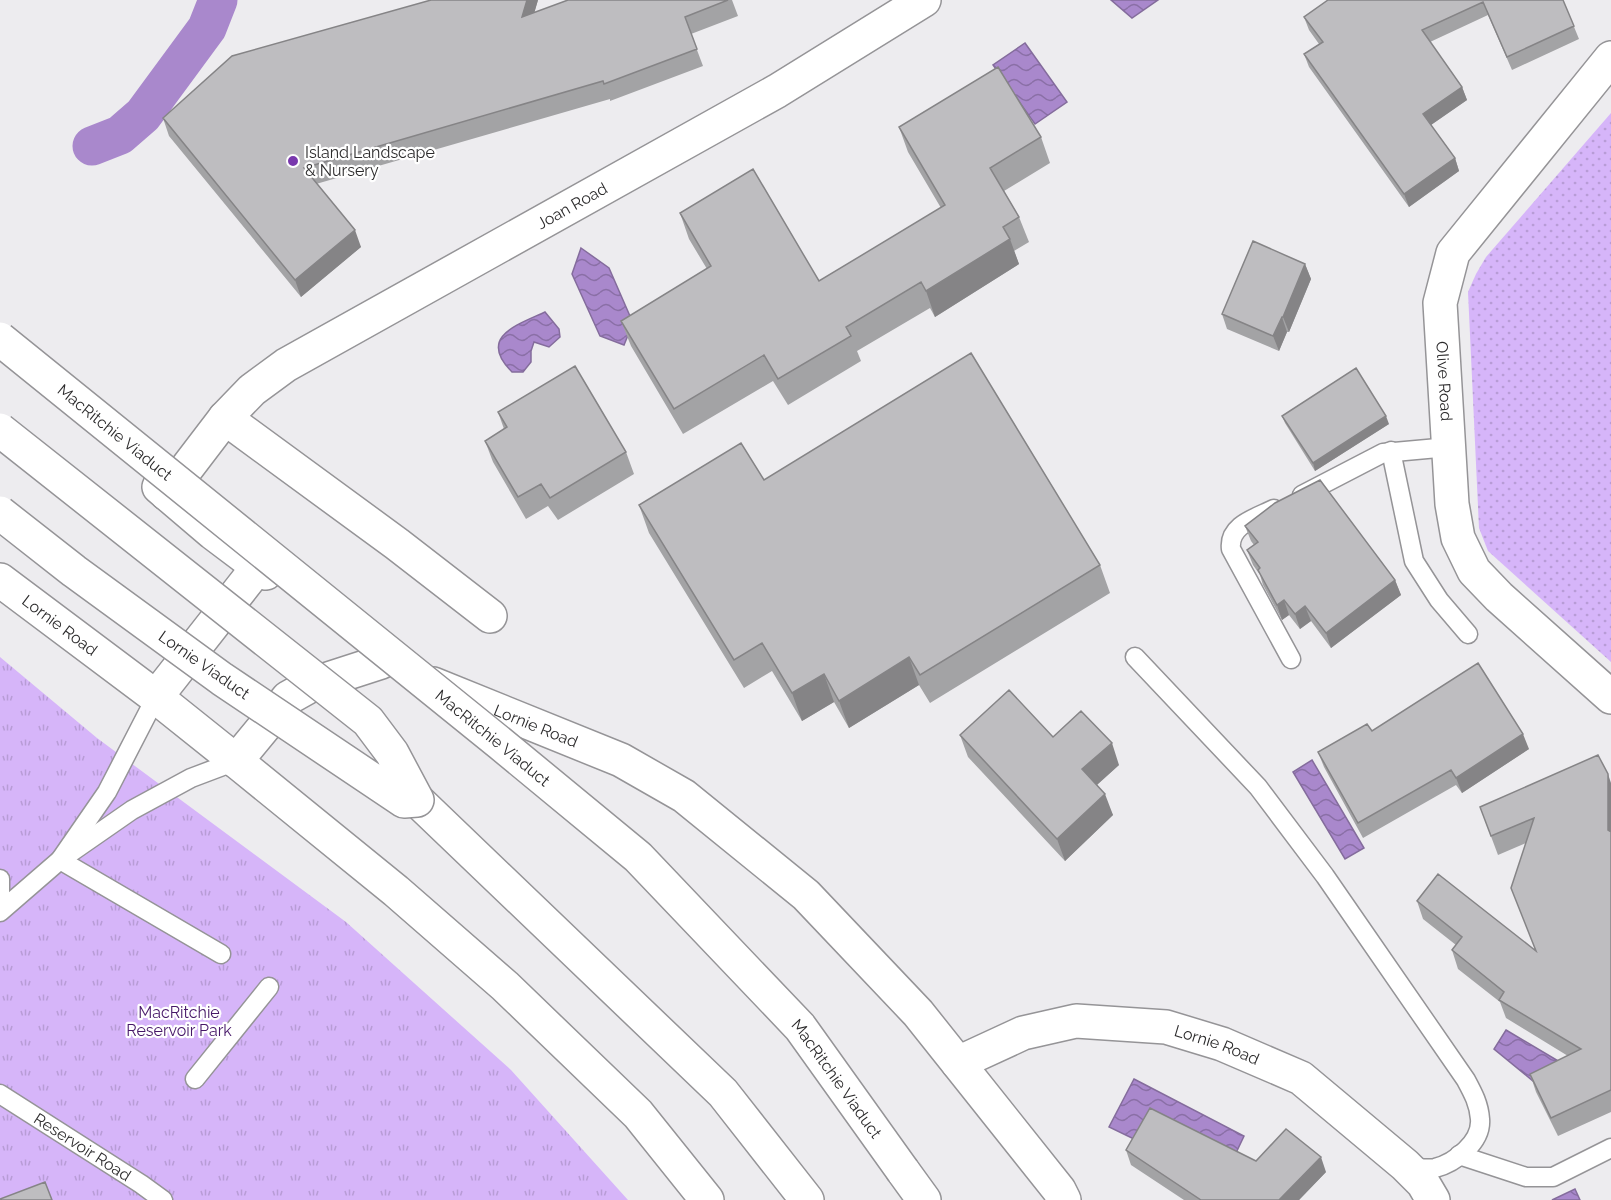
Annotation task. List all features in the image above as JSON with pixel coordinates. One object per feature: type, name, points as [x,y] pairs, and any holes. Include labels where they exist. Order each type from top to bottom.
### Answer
[{"type":"main road","name":"Joan Road","points":[[167,494],[225,418],[252,390],[286,364],[777,91],[924,0]]},
{"type":"main road","name":"Olive Road","points":[[1611,58],[1453,253],[1440,303],[1452,504],[1458,538],[1474,571],[1498,597],[1611,697]]},
{"type":"main road","name":"MacRitchie Viaduct","points":[[0,339],[492,736],[638,857],[800,1027],[924,1200]]},
{"type":"main road","name":"Lornie Road","points":[[0,356],[213,533],[381,662],[552,734],[621,760],[684,796],[806,895],[918,1013],[1065,1200]]},
{"type":"main road","points":[[225,418],[388,537],[490,616]]},
{"type":"main road","points":[[0,430],[368,721],[392,753],[417,800],[723,1093],[807,1200]]},
{"type":"main road","name":"Lornie Viaduct","points":[[0,513],[74,571],[222,680],[404,801],[417,800]]},
{"type":"main road","points":[[156,697],[258,567]]},
{"type":"main road","name":"Lornie Road","points":[[0,580],[156,697],[236,761],[396,891],[505,986],[638,1114],[707,1200]]},
{"type":"main road","points":[[236,761],[288,698],[313,684],[381,662]]},
{"type":"main road","name":"Lornie Road","points":[[958,1063],[1023,1033],[1076,1021],[1166,1027],[1222,1044],[1301,1078],[1405,1165],[1423,1183],[1433,1200]]},
{"type":"lane","points":[[1291,659],[1232,549],[1230,540],[1236,528],[1383,453],[1449,447]]},
{"type":"lane","points":[[1391,451],[1414,561],[1439,600],[1468,634]]},
{"type":"lane","points":[[1135,657],[1258,787],[1325,876],[1466,1080],[1478,1103],[1480,1122],[1478,1133],[1472,1143],[1459,1155],[1436,1168],[1425,1169],[1405,1165]]},
{"type":"lane","points":[[60,860],[107,792],[156,697]]},
{"type":"lane","points":[[0,912],[60,860],[132,810],[191,778],[236,761]]},
{"type":"lane","points":[[60,860],[221,954]]},
{"type":"lane","points":[[0,879],[0,898]]},
{"type":"lane","points":[[195,1079],[269,987]]},
{"type":"lane","name":"Reservoir Road","points":[[0,1094],[163,1200]]},
{"type":"lane","points":[[1459,1155],[1526,1177],[1553,1178],[1611,1148]]},
{"type":"green space","points":[[1611,113],[1611,662],[1488,551],[1479,528],[1468,292],[1486,257]]},
{"type":"green space","name":"MacRitchie Reservoir Park","points":[[0,657],[97,738],[346,922],[511,1070],[628,1200],[0,1200]]},
{"type":"water","points":[[1111,0],[1158,0],[1132,18]]},
{"type":"water","points":[[1025,43],[1067,102],[1035,124],[993,65]]},
{"type":"water","points":[[581,248],[609,268],[633,323],[624,345],[600,336],[572,274]]},
{"type":"water","points":[[545,312],[559,329],[560,337],[549,347],[534,342],[531,362],[523,372],[512,372],[502,360],[498,350],[500,341],[513,327]]},
{"type":"water","points":[[1312,760],[1364,848],[1345,859],[1293,772]]},
{"type":"water","points":[[1506,1030],[1565,1065],[1533,1081],[1494,1049]]},
{"type":"water","points":[[1134,1079],[1244,1136],[1235,1155],[1136,1140],[1109,1127]]},
{"type":"water","points":[[1575,1189],[1580,1200],[1552,1200]]},
{"type":"building","name":"Island Landscape & Nursery","points":[[431,0],[527,0],[522,17],[568,0],[728,0],[685,17],[697,49],[604,84],[603,81],[304,168],[355,230],[295,280],[163,118],[232,56]]},
{"type":"building","points":[[1328,0],[1563,0],[1574,26],[1507,57],[1483,2],[1422,30],[1462,87],[1423,114],[1455,158],[1404,194],[1304,54],[1323,42],[1304,17]]},
{"type":"building","points":[[998,67],[1041,137],[990,168],[1019,217],[1003,227],[1010,239],[926,291],[921,282],[846,327],[851,336],[778,379],[764,355],[674,409],[621,321],[711,266],[680,213],[753,169],[819,281],[945,205],[899,127]]},
{"type":"building","points":[[1253,241],[1305,264],[1273,336],[1222,314]]},
{"type":"building","points":[[971,353],[1100,565],[920,675],[909,657],[839,701],[824,674],[792,693],[762,643],[734,660],[639,505],[741,443],[764,480]]},
{"type":"building","points":[[575,366],[626,452],[550,498],[541,484],[518,497],[485,441],[507,427],[498,412]]},
{"type":"building","points":[[1356,368],[1386,416],[1313,463],[1282,416]]},
{"type":"building","points":[[1320,480],[1395,580],[1326,633],[1305,606],[1295,614],[1284,600],[1277,605],[1258,570],[1260,568],[1247,550],[1258,542],[1245,526],[1275,503]]},
{"type":"building","points":[[1478,663],[1523,734],[1456,778],[1451,770],[1358,823],[1318,752],[1367,724],[1372,731]]},
{"type":"building","points":[[1009,690],[1053,737],[1081,711],[1112,743],[1082,769],[1105,794],[1057,839],[960,735]]},
{"type":"building","points":[[1598,755],[1608,774],[1608,830],[1611,832],[1611,1090],[1551,1118],[1530,1074],[1581,1049],[1499,1000],[1504,992],[1452,950],[1462,937],[1417,901],[1438,874],[1536,951],[1511,888],[1534,818],[1491,836],[1480,807]]},
{"type":"building","points":[[1150,1108],[1256,1161],[1286,1129],[1321,1157],[1279,1200],[1201,1200],[1126,1150]]},
{"type":"building","points":[[45,1182],[52,1200],[0,1200],[0,1199]]},
{"type":"waterway","points":[[92,146],[120,135],[143,115],[207,28],[218,0]]},
{"type":"place","name":"Island Landscape & Nursery","points":[[293,161]]}]
